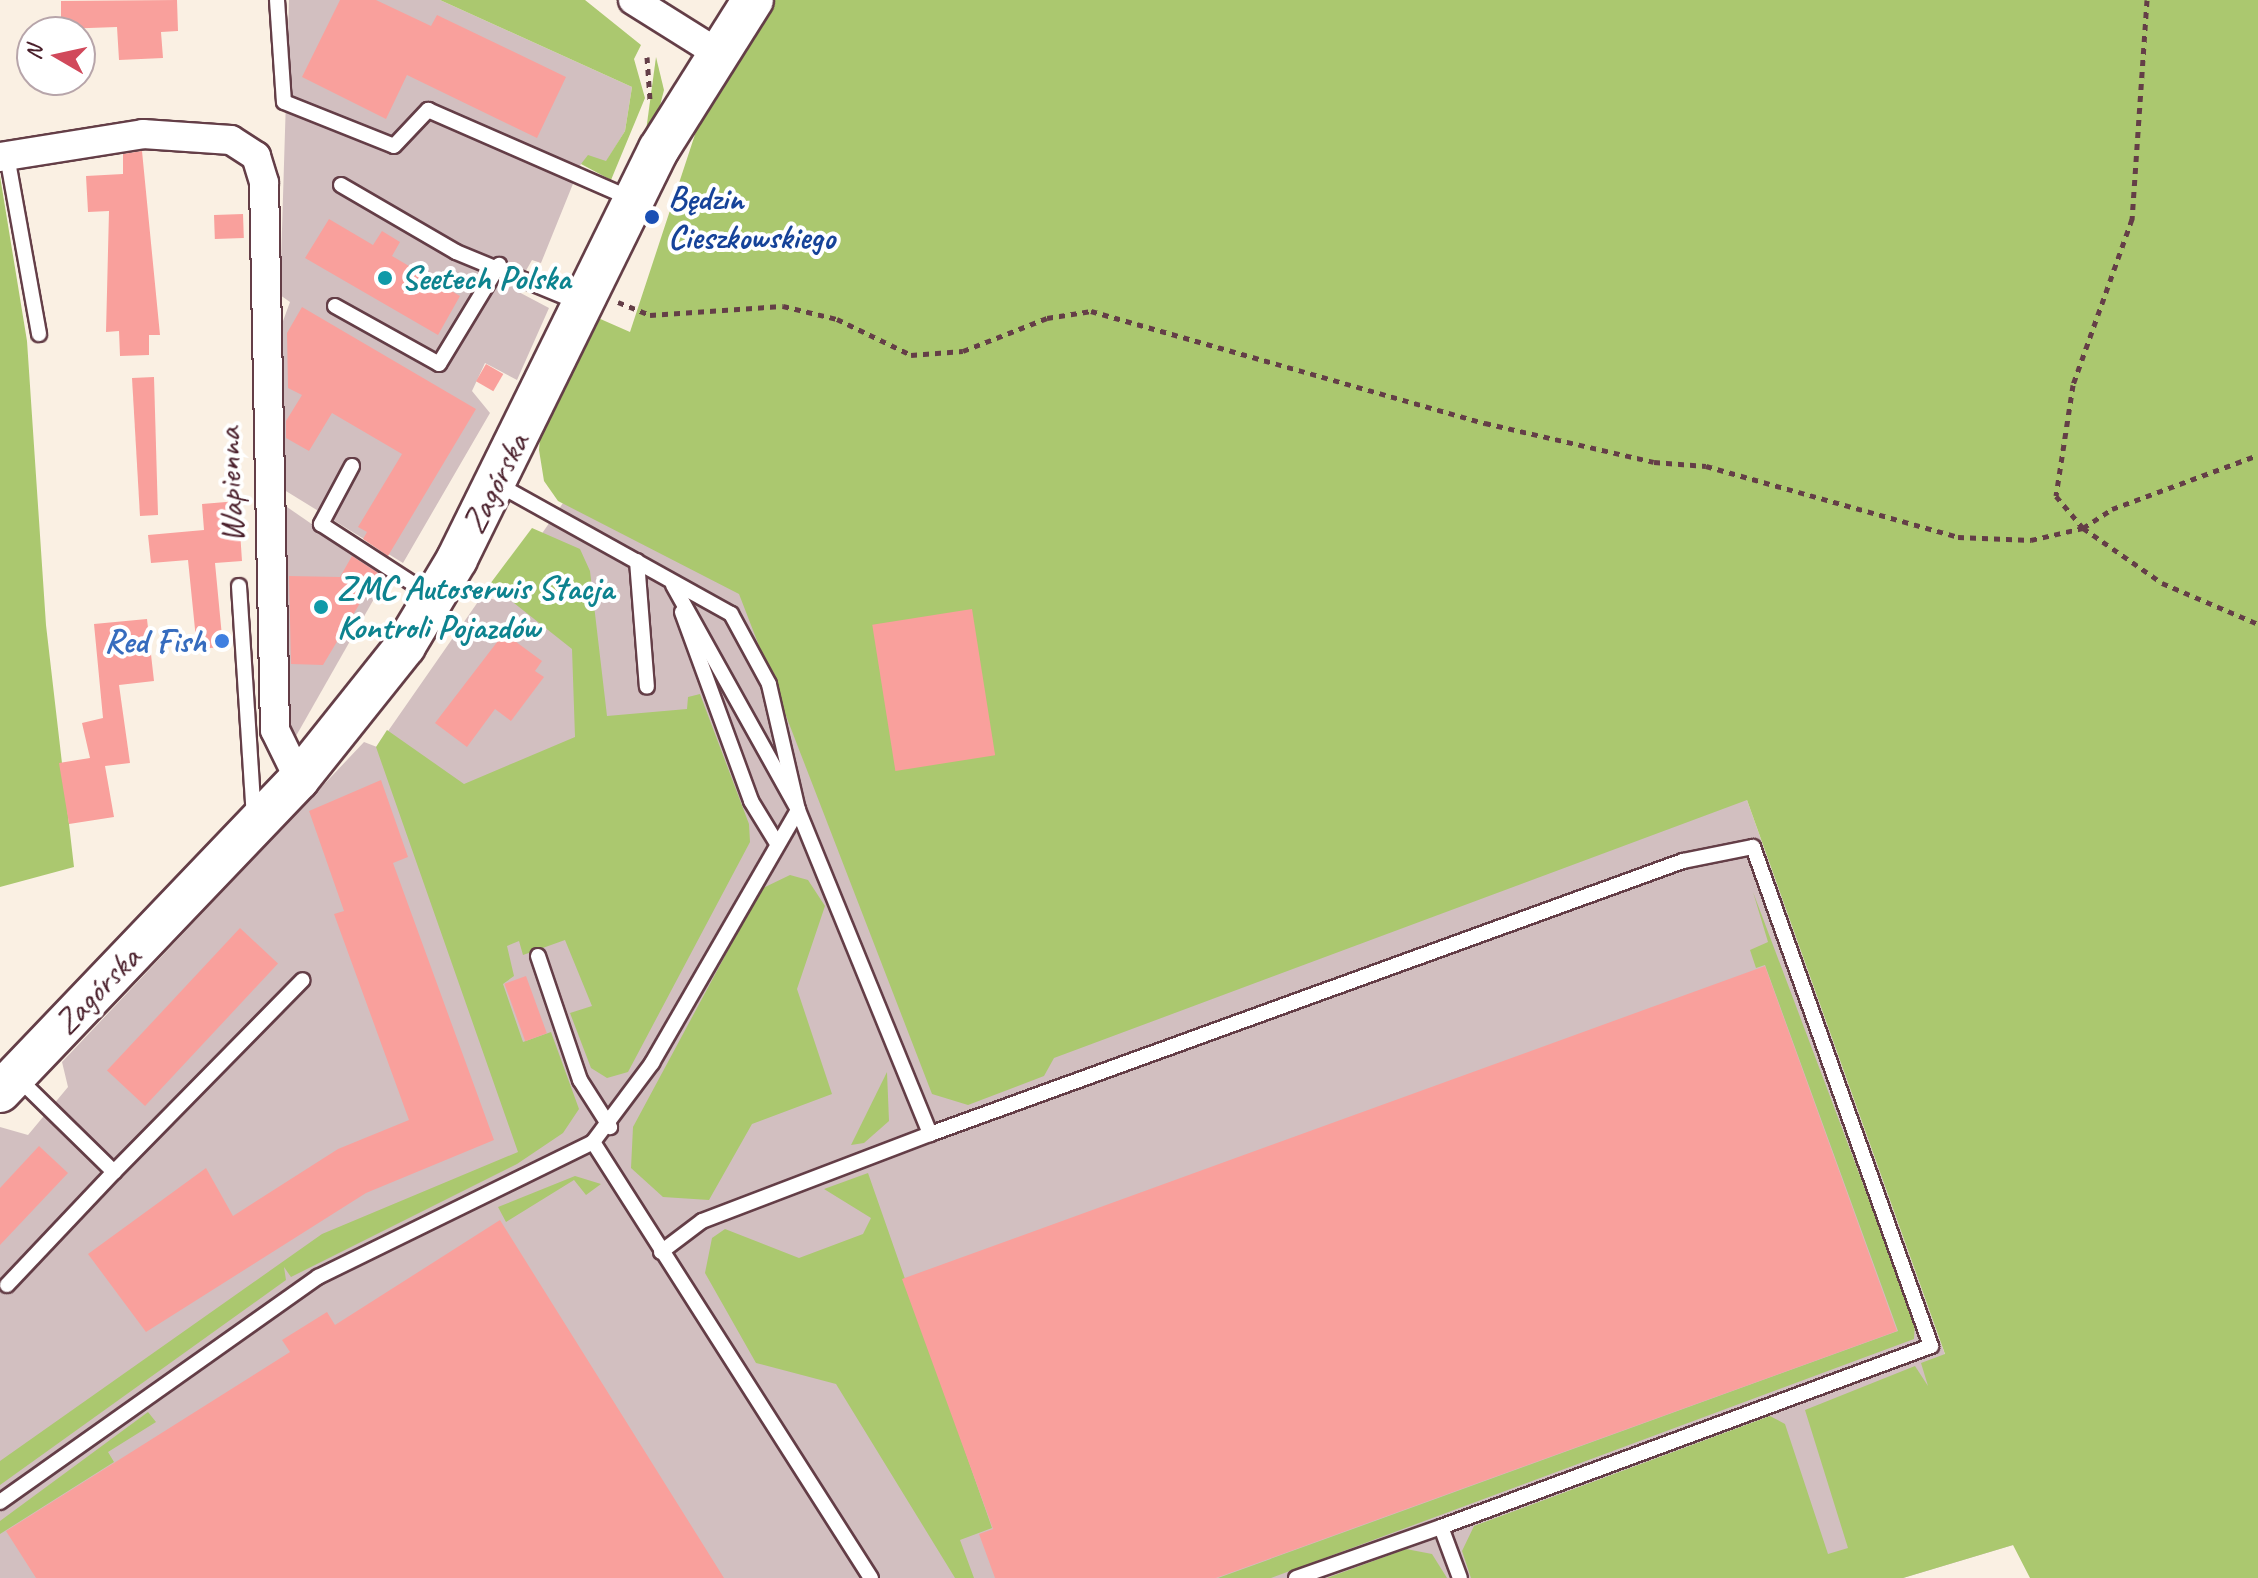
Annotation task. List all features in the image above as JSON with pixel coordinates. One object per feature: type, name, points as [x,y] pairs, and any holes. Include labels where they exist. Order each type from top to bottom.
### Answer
[{"type":"street","points":[[633,0],[719,54]]},
{"type":"street","name":"Zagórska","points":[[8,1084],[299,779],[436,599],[587,298],[632,200],[753,0]]},
{"type":"street","name":"Wapienna","points":[[4,157],[143,134],[231,140],[256,156],[264,183],[275,730],[299,779]]},
{"type":"lane","points":[[277,0],[284,102],[394,146],[428,110],[632,200]]},
{"type":"lane","points":[[4,157],[39,334]]},
{"type":"lane","points":[[341,185],[456,252],[587,298]]},
{"type":"lane","points":[[335,306],[439,364],[499,265]]},
{"type":"lane","points":[[352,466],[321,524],[436,599]]},
{"type":"lane","points":[[0,1502],[318,1277],[593,1142],[610,1127],[776,842],[798,810],[769,684],[731,614],[708,595],[673,585],[637,561],[495,483]]},
{"type":"lane","points":[[637,561],[647,687]]},
{"type":"lane","points":[[673,585],[798,810],[930,1134]]},
{"type":"lane","points":[[673,585],[751,801],[776,842]]},
{"type":"lane","points":[[239,586],[255,825]]},
{"type":"lane","points":[[661,1252],[702,1221],[930,1134],[1683,861],[1753,847],[1931,1346],[1296,1578]]},
{"type":"lane","points":[[538,956],[580,1080],[610,1127]]},
{"type":"lane","points":[[7,1285],[303,980]]},
{"type":"lane","points":[[8,1084],[114,1172]]},
{"type":"lane","points":[[593,1142],[871,1578]]},
{"type":"lane","points":[[1441,1527],[1460,1578]]},
{"type":"path","points":[[2147,0],[2132,219],[2073,385],[2056,496],[2083,528],[2162,583],[2258,624]]},
{"type":"path","points":[[587,298],[650,315],[783,306],[837,319],[911,355],[963,351],[1047,318],[1091,311],[1485,423],[1654,462],[1706,466],[1958,537],[2031,540],[2083,528],[2112,509],[2258,455]]},
{"type":"shaded area","points":[[289,0],[440,0],[632,87],[625,131],[606,162],[581,164],[541,263],[532,260],[515,290],[549,308],[517,380],[485,363],[472,391],[490,413],[403,563],[281,488],[279,332],[290,302],[280,295]]},
{"type":"shaded area","points":[[274,498],[387,576],[296,736],[288,731]]},
{"type":"shaded area","points":[[563,503],[1742,786],[2013,1545],[1903,1578],[0,1578],[0,1127],[28,1135],[68,1087],[62,1062],[364,742],[377,747],[482,596],[496,600]]},
{"type":"green space","points":[[440,0],[585,0],[641,45],[634,59],[645,98],[611,180],[581,164],[588,155],[606,161],[625,131],[632,87]]},
{"type":"green space","points":[[771,0],[2258,0],[2258,1578],[2030,1578],[2013,1545],[1903,1578],[1471,1578],[1462,1551],[1474,1526],[1770,1416],[1785,1424],[1828,1554],[1848,1548],[1805,1410],[1915,1366],[1928,1386],[1921,1363],[1945,1354],[1747,800],[1054,1058],[1044,1076],[968,1105],[932,1094],[739,594],[558,501],[544,481],[539,450],[542,414],[589,314],[630,332],[706,101]]},
{"type":"green space","points":[[656,57],[664,90],[653,133],[646,131]]},
{"type":"green space","points":[[0,176],[27,341],[46,625],[74,867],[0,887]]},
{"type":"green space","points":[[532,528],[580,549],[590,571],[607,716],[687,709],[688,697],[700,694],[749,824],[750,842],[628,1072],[607,1078],[591,1068],[570,1013],[592,1006],[565,940],[523,955],[519,941],[507,946],[514,976],[503,984],[523,1042],[551,1032],[579,1109],[563,1133],[517,1164],[291,1277],[284,1267],[286,1280],[0,1485],[0,1461],[322,1234],[518,1152],[376,747],[387,730],[464,784],[575,737],[572,649],[490,584]]},
{"type":"green space","points":[[790,875],[808,880],[825,906],[797,989],[832,1094],[752,1124],[709,1200],[663,1197],[631,1168],[633,1127],[761,889]]},
{"type":"green space","points":[[1753,892],[1915,1322],[1914,1339],[1271,1578],[1218,1578],[1898,1331],[1765,965],[1756,968],[1750,950],[1768,942]]},
{"type":"green space","points":[[887,1072],[889,1121],[864,1143],[851,1145]]},
{"type":"green space","points":[[868,1173],[992,1528],[960,1540],[974,1578],[955,1578],[836,1384],[756,1363],[705,1273],[712,1238],[725,1229],[799,1258],[863,1234],[871,1218],[824,1189]]},
{"type":"green space","points":[[575,1176],[601,1184],[586,1195],[574,1180],[506,1222],[498,1207]]},
{"type":"green space","points":[[148,1412],[156,1422],[108,1452],[114,1462],[0,1534],[0,1521]]},
{"type":"green space","points":[[1406,1549],[1432,1554],[1447,1578],[1327,1578]]},
{"type":"building","points":[[177,0],[178,31],[161,32],[163,58],[119,60],[117,27],[96,28],[96,16],[61,16],[61,1]]},
{"type":"building","points":[[340,0],[376,0],[431,26],[437,15],[566,77],[537,138],[407,75],[386,119],[302,77]]},
{"type":"building","points":[[142,151],[160,335],[149,335],[149,355],[120,356],[119,331],[106,332],[109,211],[88,212],[86,176],[123,174],[123,154]]},
{"type":"building","points":[[243,214],[244,238],[215,239],[214,215]]},
{"type":"building","name":"Seetech Polska","points":[[329,219],[373,245],[382,231],[400,242],[392,256],[460,296],[438,335],[305,258]]},
{"type":"building","points":[[302,307],[476,409],[388,556],[363,539],[367,532],[358,527],[402,454],[332,413],[309,451],[286,438],[286,421],[302,395],[288,388],[287,333]]},
{"type":"building","points":[[486,364],[503,374],[493,391],[476,381]]},
{"type":"building","points":[[154,377],[158,515],[140,516],[132,378]]},
{"type":"building","points":[[238,501],[242,561],[215,563],[223,647],[197,649],[188,560],[151,563],[148,535],[204,530],[202,504]]},
{"type":"building","name":"ZMC Autoserwis Stacja Kontroli Pojazdów","points":[[352,556],[378,573],[323,665],[291,664],[289,576],[340,577]]},
{"type":"building","points":[[972,609],[995,755],[895,771],[872,625]]},
{"type":"building","points":[[147,619],[154,681],[119,685],[130,763],[105,766],[114,817],[69,824],[59,763],[90,758],[82,723],[103,718],[94,624]]},
{"type":"building","points":[[504,633],[542,661],[535,671],[544,677],[511,721],[495,709],[467,747],[435,723]]},
{"type":"building","points":[[381,780],[408,857],[393,863],[494,1140],[366,1193],[146,1332],[88,1254],[206,1168],[233,1216],[338,1149],[409,1120],[334,914],[344,911],[309,811]]},
{"type":"building","points":[[240,928],[278,963],[145,1106],[107,1071]]},
{"type":"building","points":[[1765,966],[1897,1331],[1216,1578],[995,1578],[979,1534],[993,1529],[902,1279]]},
{"type":"building","points":[[526,976],[547,1033],[525,1041],[504,984]]},
{"type":"building","points":[[39,1146],[68,1173],[0,1245],[0,1188]]},
{"type":"building","points":[[500,1220],[724,1578],[36,1578],[6,1531],[290,1352],[282,1340],[327,1312],[335,1325]]},
{"type":"place","name":"Będzin Cieszkowskiego","points":[[652,217]]},
{"type":"place","name":"Seetech Polska","points":[[385,278]]},
{"type":"place","name":"ZMC Autoserwis Stacja Kontroli Pojazdów","points":[[321,607]]},
{"type":"place","name":"Red Fish","points":[[222,641]]}]
